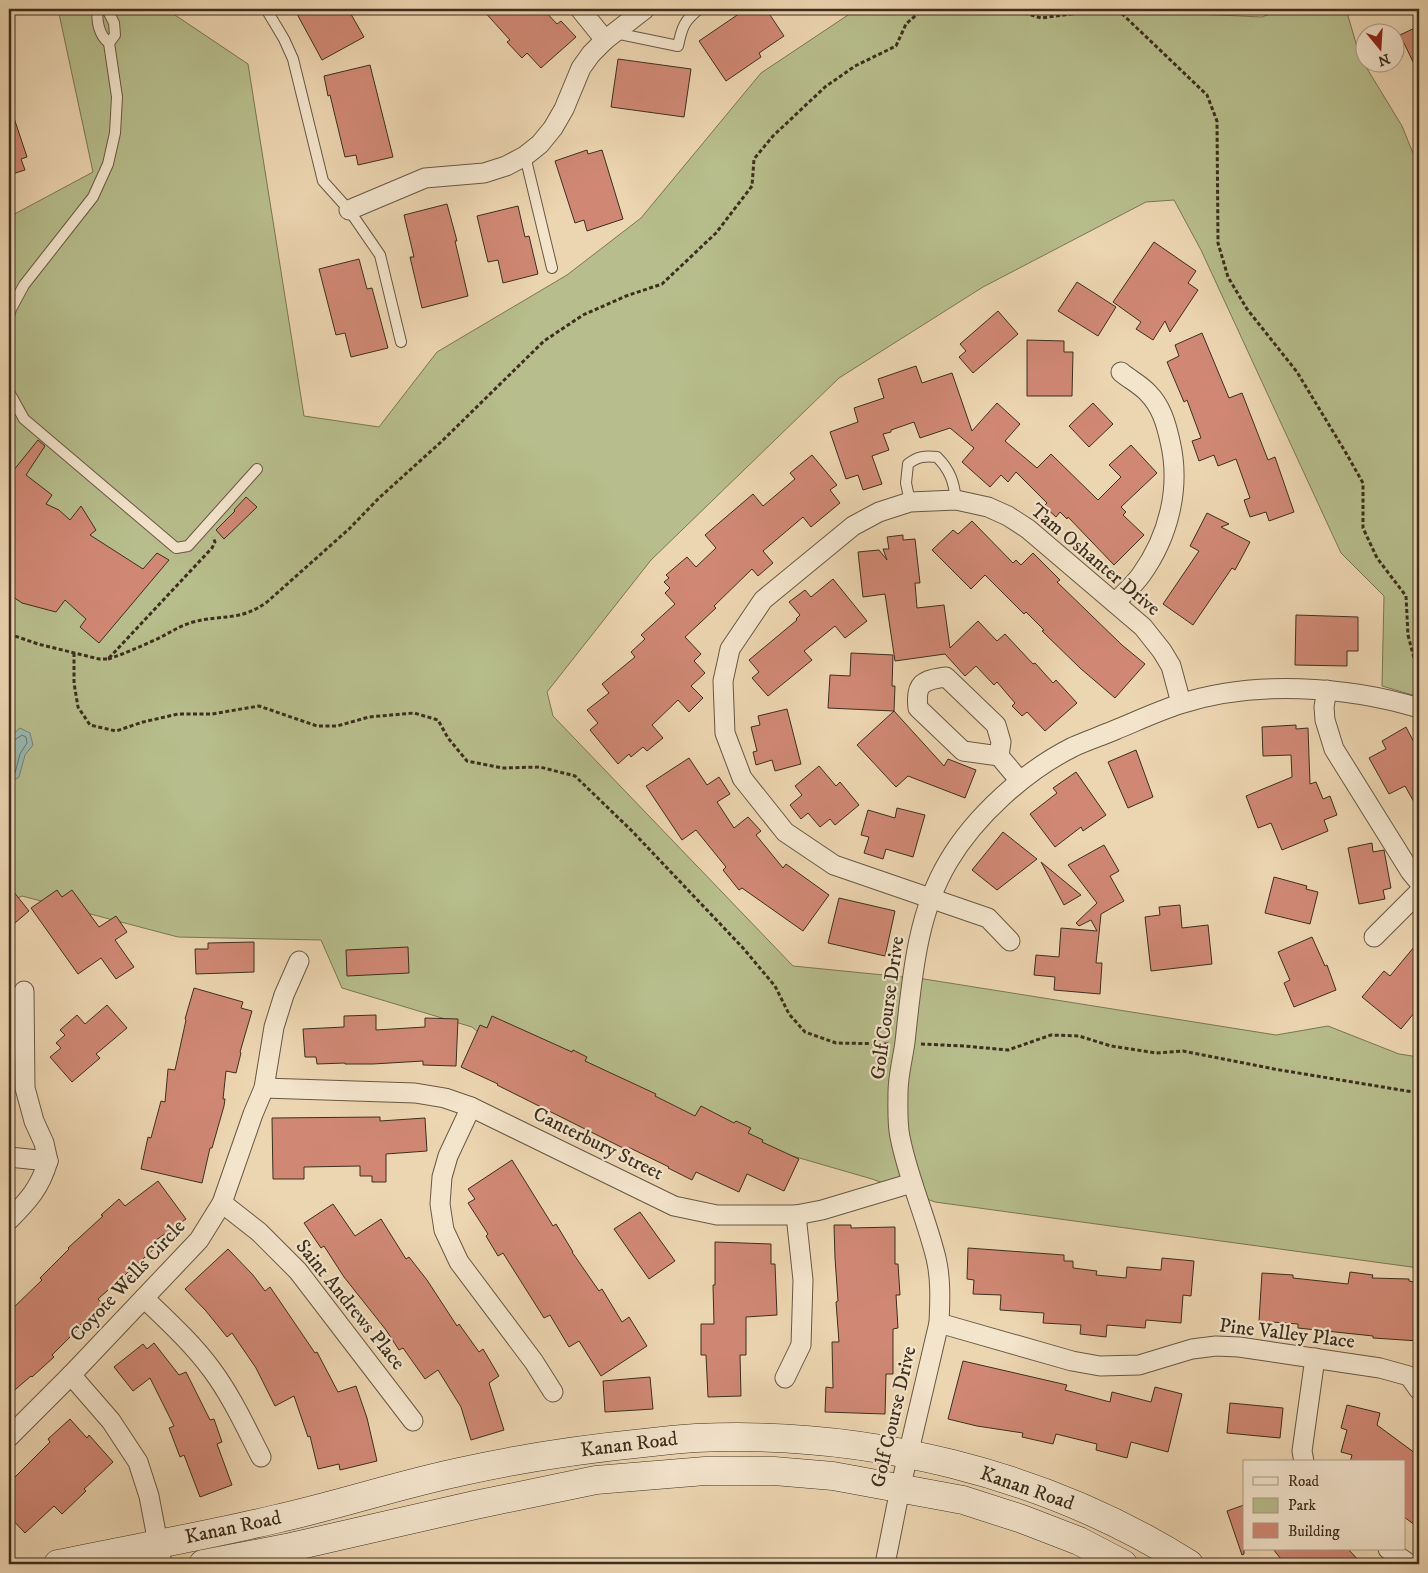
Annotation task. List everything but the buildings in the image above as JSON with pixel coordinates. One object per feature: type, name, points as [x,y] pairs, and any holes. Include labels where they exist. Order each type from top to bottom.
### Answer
[{"type":"main road","name":"Kanan Road","points":[[58,1564],[160,1554],[276,1519],[462,1471],[591,1449],[696,1438],[768,1438],[833,1441],[909,1454],[969,1468],[1090,1511],[1162,1547],[1189,1564]]},
{"type":"main road","name":"Kanan Road","points":[[203,1564],[292,1547],[475,1505],[596,1480],[705,1472],[774,1470],[833,1476],[963,1500],[1022,1519],[1079,1541],[1123,1564]]},
{"type":"street","points":[[580,9],[610,36]]},
{"type":"street","points":[[349,210],[425,178],[484,173],[506,166],[525,156],[540,144],[554,128],[581,68],[591,54],[610,36],[645,9]]},
{"type":"street","points":[[1115,602],[1141,575],[1158,547],[1168,518],[1174,490],[1174,458],[1164,417],[1148,392],[1121,372]]},
{"type":"street","name":"Tam Oshanter Drive","points":[[1010,941],[988,918],[834,865],[785,832],[742,778],[725,733],[723,681],[730,649],[763,600],[853,526],[879,512],[910,502],[956,500],[988,507],[1008,516],[1028,529],[1143,627],[1162,650],[1171,666],[1181,703]]},
{"type":"street","points":[[999,756],[1001,742],[996,725],[946,677],[931,679],[920,685],[916,695],[918,708],[962,750],[999,756],[1020,781]]},
{"type":"street","name":"Golf Course Drive","points":[[885,1564],[900,1489],[939,1323],[941,1296],[936,1259],[912,1183],[900,1135],[898,1090],[905,1044],[913,962],[930,898],[948,861],[991,808],[1020,781],[1073,748],[1181,703],[1254,690],[1289,688],[1327,690],[1395,701],[1419,708]]},
{"type":"street","points":[[1327,690],[1324,707],[1325,720],[1334,749],[1410,871],[1419,882]]},
{"type":"street","points":[[1374,937],[1419,892]]},
{"type":"street","name":"Coyote Wells Circle","points":[[9,1437],[71,1375],[199,1240],[222,1204],[264,1088],[274,1027],[284,995],[299,961]]},
{"type":"street","points":[[9,1220],[31,1197],[43,1179],[48,1162],[44,1143],[34,1121],[25,1088],[24,991]]},
{"type":"street","name":"Canterbury Street","points":[[264,1088],[416,1093],[445,1098],[471,1107],[674,1206],[717,1215],[796,1215],[822,1210],[912,1183]]},
{"type":"street","points":[[471,1107],[448,1156],[442,1177],[440,1204],[444,1230],[460,1262],[534,1362],[553,1392]]},
{"type":"street","points":[[9,1156],[48,1162]]},
{"type":"street","name":"Saint Andrews Place","points":[[222,1204],[259,1232],[298,1271],[413,1421]]},
{"type":"street","points":[[786,1378],[801,1345],[803,1280],[796,1215]]},
{"type":"street","points":[[144,1298],[190,1344],[213,1371],[233,1403],[261,1457]]},
{"type":"street","name":"Pine Valley Place","points":[[939,1323],[1072,1361],[1100,1366],[1139,1365],[1192,1349],[1239,1346],[1380,1368],[1410,1376],[1419,1390]]},
{"type":"street","points":[[1304,1460],[1302,1451],[1315,1358]]},
{"type":"street","points":[[71,1375],[111,1421],[138,1462],[148,1496],[160,1554]]},
{"type":"street","points":[[1389,1550],[1409,1564]]},
{"type":"lane","points":[[98,9],[97,14],[102,38],[109,43]]},
{"type":"lane","points":[[9,316],[24,285],[93,197],[108,164],[115,133],[117,97],[109,43],[115,35],[114,23],[107,9]]},
{"type":"lane","points":[[266,9],[284,39],[293,59],[323,181],[349,210],[380,255],[401,342]]},
{"type":"lane","points":[[610,36],[678,46],[682,28],[688,17],[699,9]]},
{"type":"lane","points":[[525,156],[552,268]]},
{"type":"lane","points":[[9,392],[24,419],[176,548],[188,546],[257,469]]},
{"type":"lane","points":[[910,502],[906,483],[908,464],[915,458],[928,456],[937,457],[947,467],[955,483],[956,500]]},
{"type":"path","points":[[9,634],[74,653],[99,659],[108,658],[125,653],[175,628],[194,621],[242,616],[267,602],[441,442],[544,340],[583,315],[626,296],[662,284],[716,233],[752,186],[754,159],[773,136],[825,87],[855,66],[896,46],[906,24],[923,9]]},
{"type":"path","points":[[1012,9],[1041,18],[1109,9]]},
{"type":"path","points":[[1117,9],[1207,95],[1217,121],[1218,243],[1228,277],[1247,309],[1297,372],[1363,483],[1363,528],[1377,558],[1406,596],[1408,634],[1415,662],[1419,666]]},
{"type":"path","points":[[108,658],[212,548],[215,542],[213,537],[204,528]]},
{"type":"path","points":[[74,653],[74,683],[78,707],[90,725],[116,731],[143,722],[178,714],[212,714],[259,706],[317,726],[337,726],[369,717],[414,712],[438,720],[448,738],[467,761],[502,768],[540,768],[574,776],[631,830],[743,948],[775,986],[789,1014],[805,1032],[836,1043],[964,1046],[1008,1050],[1052,1035],[1079,1036],[1112,1046],[1156,1053],[1183,1051],[1274,1069],[1419,1093]]},
{"type":"green space","points":[[58,9],[166,9],[248,64],[304,416],[379,427],[437,352],[567,275],[641,218],[761,73],[857,9],[1167,9],[1175,13],[1262,17],[1282,9],[1346,9],[1356,43],[1356,72],[1369,72],[1402,126],[1419,168],[1419,697],[1382,686],[1384,596],[1341,553],[1201,250],[1174,200],[1146,202],[983,287],[839,378],[651,560],[547,692],[553,716],[793,966],[924,979],[1276,1035],[1328,1026],[1399,1054],[1419,1057],[1419,1268],[935,1202],[872,1179],[758,1146],[565,1103],[472,1027],[342,988],[321,940],[178,937],[22,896],[9,902],[9,217],[93,172]]},
{"type":"water","points":[[20,728],[30,733],[33,745],[25,755],[19,777],[9,783],[9,738]]}]
